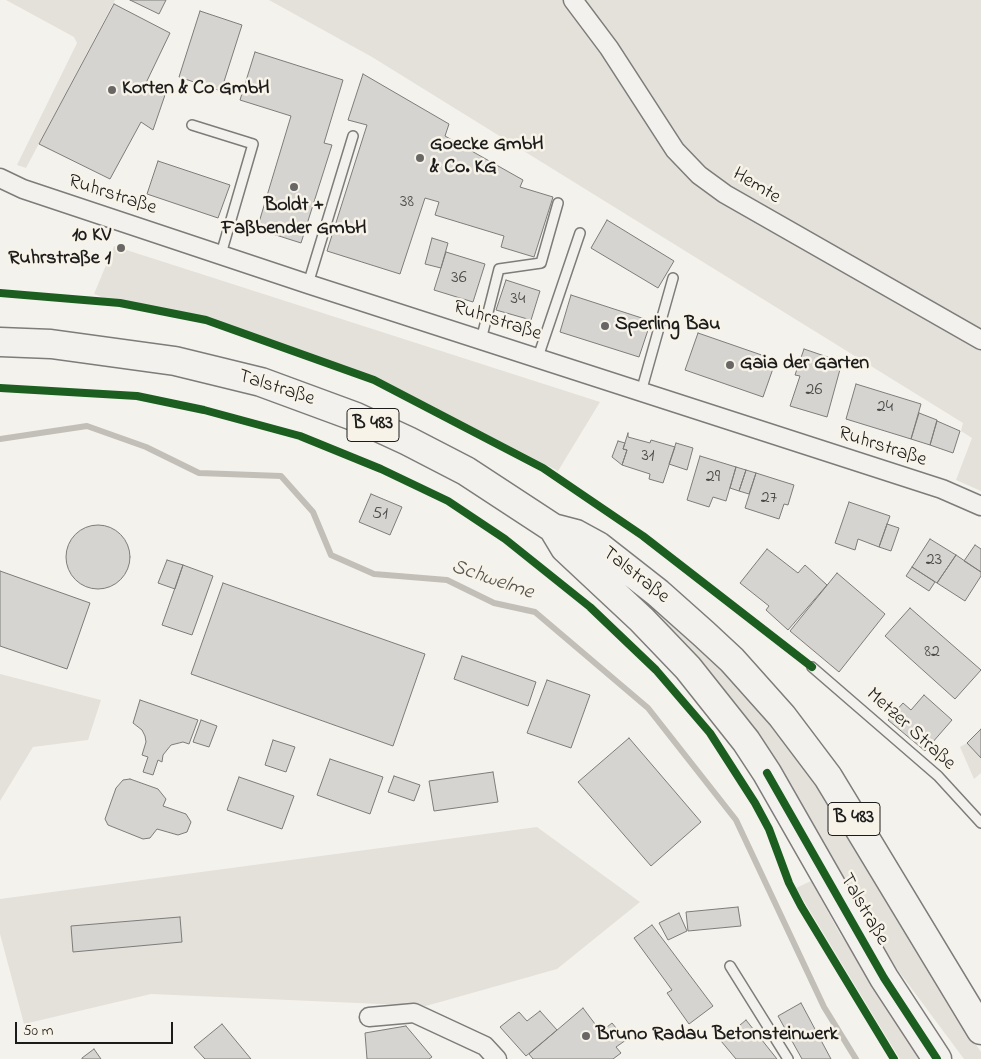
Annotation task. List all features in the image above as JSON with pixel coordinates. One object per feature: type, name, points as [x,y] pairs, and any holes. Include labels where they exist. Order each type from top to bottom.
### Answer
[{"type":"main road","name":"Talstraße","points":[[0,342],[51,344],[175,361],[261,382],[356,417],[408,441],[466,471],[553,528],[576,534],[598,546],[658,593],[732,660],[776,709],[838,794],[981,1030]]},
{"type":"main road","name":"Talstraße","points":[[553,528],[565,548],[575,559],[642,620],[688,668],[746,742],[767,773],[884,978],[937,1059]]},
{"type":"street","name":"Hemte","points":[[573,0],[610,48],[675,150],[698,175],[725,194],[981,340]]},
{"type":"street","name":"Ruhrstraße","points":[[0,178],[23,188],[308,284],[942,489],[981,506]]},
{"type":"street","points":[[369,1017],[414,1014],[486,1046],[497,1059]]},
{"type":"lane","points":[[192,125],[253,144],[221,254]]},
{"type":"lane","points":[[308,284],[353,136]]},
{"type":"lane","points":[[481,340],[499,269],[541,263],[558,202]]},
{"type":"lane","points":[[538,357],[580,233]]},
{"type":"lane","points":[[641,392],[673,278]]},
{"type":"lane","name":"Metzer Straße","points":[[812,667],[938,776],[981,823]]},
{"type":"lane","points":[[730,966],[788,1059]]},
{"type":"shaded area","points":[[6,0],[115,0],[26,168],[17,165],[77,43],[74,37]]},
{"type":"shaded area","points":[[269,0],[981,0],[981,491],[956,480],[972,438],[961,431],[963,423],[372,57]]},
{"type":"shaded area","points":[[114,246],[600,402],[558,471],[373,376],[302,354],[207,318],[109,300],[94,294]]},
{"type":"shaded area","points":[[656,607],[726,670],[810,770],[946,998],[981,1052],[981,1059],[964,1059],[897,969],[811,823],[654,610]]},
{"type":"shaded area","points":[[0,674],[101,700],[88,740],[33,747],[0,801]]},
{"type":"shaded area","points":[[967,743],[981,758],[981,773],[974,779],[960,747]]},
{"type":"shaded area","points":[[537,827],[640,902],[557,969],[426,1006],[151,994],[24,1024],[0,934],[0,899]]},
{"type":"shaded area","points":[[811,881],[840,934],[877,984],[921,1059],[900,1059],[796,888]]},
{"type":"building","points":[[130,0],[166,0],[159,14]]},
{"type":"building","name":"Korten & Co GmbH","points":[[114,4],[170,33],[145,85],[165,95],[153,130],[141,122],[110,179],[39,144]]},
{"type":"building","points":[[200,11],[242,25],[221,91],[179,77]]},
{"type":"building","name":"Boldt + Faßbender GmbH","points":[[255,52],[343,80],[324,143],[332,145],[301,243],[257,229],[291,116],[240,100]]},
{"type":"building","name":"Goecke GmbH & Co. KG","points":[[363,74],[449,124],[445,136],[523,180],[520,187],[553,197],[534,257],[501,247],[504,236],[435,215],[439,202],[425,198],[400,274],[327,251],[367,125],[348,120]]},
{"type":"building","points":[[158,161],[230,185],[218,218],[147,194]]},
{"type":"building","points":[[607,220],[674,261],[658,288],[591,248]]},
{"type":"building","points":[[432,238],[448,243],[441,268],[425,264]]},
{"type":"building","points":[[446,252],[485,264],[473,302],[434,290]]},
{"type":"building","points":[[506,280],[540,291],[531,320],[496,310]]},
{"type":"building","name":"Sperling Bau","points":[[571,295],[651,321],[639,357],[560,332]]},
{"type":"building","name":"Gaia der Garten","points":[[698,333],[776,360],[763,397],[685,370]]},
{"type":"building","points":[[804,349],[842,362],[827,417],[790,406],[800,376],[795,375]]},
{"type":"building","points":[[856,384],[921,404],[911,439],[846,419]]},
{"type":"building","points":[[919,413],[937,420],[930,445],[911,439]]},
{"type":"building","points":[[937,421],[960,431],[953,453],[930,445]]},
{"type":"building","points":[[628,433],[628,437],[650,443],[651,440],[675,447],[663,483],[649,479],[650,474],[622,465],[627,450],[623,449]]},
{"type":"building","points":[[618,441],[625,443],[623,449],[627,450],[622,465],[612,457]]},
{"type":"building","points":[[676,443],[693,448],[687,470],[669,464]]},
{"type":"building","points":[[700,456],[736,467],[726,501],[713,497],[709,507],[687,500]]},
{"type":"building","points":[[736,467],[746,470],[739,491],[730,488]]},
{"type":"building","points":[[746,470],[756,473],[749,494],[739,491]]},
{"type":"building","points":[[756,473],[794,485],[788,505],[784,504],[779,519],[745,508]]},
{"type":"building","points":[[371,494],[402,507],[390,535],[359,522]]},
{"type":"building","points":[[849,502],[890,516],[879,547],[858,539],[855,550],[835,543]]},
{"type":"building","points":[[887,524],[899,528],[891,551],[879,547]]},
{"type":"building","points":[[98,525],[110,527],[121,534],[128,545],[130,557],[128,569],[121,580],[110,587],[98,589],[86,587],[75,580],[68,569],[66,557],[68,545],[75,534],[86,527]]},
{"type":"building","points":[[930,539],[956,555],[937,583],[912,567]]},
{"type":"building","points":[[975,545],[981,549],[981,572],[964,561]]},
{"type":"building","points":[[767,549],[798,573],[805,565],[827,585],[788,630],[766,610],[769,606],[740,583]]},
{"type":"building","points":[[956,555],[981,572],[981,576],[965,601],[937,583]]},
{"type":"building","points":[[167,560],[183,565],[175,589],[158,583]]},
{"type":"building","points":[[183,565],[213,576],[192,635],[162,625]]},
{"type":"building","points":[[912,567],[935,582],[929,591],[906,576]]},
{"type":"building","points":[[0,571],[90,603],[67,669],[0,646]]},
{"type":"building","points":[[837,573],[885,614],[839,672],[790,631]]},
{"type":"building","points":[[223,583],[425,654],[393,746],[191,674]]},
{"type":"building","points":[[910,608],[981,670],[955,699],[885,636]]},
{"type":"building","points":[[462,656],[536,682],[528,706],[454,679]]},
{"type":"building","points":[[547,680],[590,695],[571,748],[527,733]]},
{"type":"building","points":[[924,695],[952,720],[925,751],[888,720],[903,703],[911,710]]},
{"type":"building","points":[[140,700],[198,720],[189,744],[183,742],[171,745],[163,755],[162,762],[158,760],[153,775],[143,772],[148,757],[142,755],[146,742],[145,736],[142,730],[133,723]]},
{"type":"building","points":[[201,720],[217,726],[209,747],[193,742]]},
{"type":"building","points":[[981,729],[981,758],[967,743]]},
{"type":"building","points":[[629,738],[701,822],[651,866],[578,782]]},
{"type":"building","points":[[273,740],[295,747],[286,772],[265,765]]},
{"type":"building","points":[[330,759],[383,777],[370,814],[317,795]]},
{"type":"building","points":[[493,772],[498,802],[434,811],[429,781]]},
{"type":"building","points":[[394,776],[420,785],[414,801],[388,792]]},
{"type":"building","points":[[239,777],[294,796],[282,829],[227,810]]},
{"type":"building","points":[[130,779],[158,789],[166,799],[163,806],[186,814],[191,822],[187,832],[178,835],[157,829],[150,838],[143,839],[108,825],[105,819],[116,788],[123,780]]},
{"type":"building","points":[[738,907],[741,926],[688,931],[686,912]]},
{"type":"building","points":[[679,913],[687,931],[668,940],[659,923]]},
{"type":"building","points":[[180,917],[182,942],[73,952],[71,926]]},
{"type":"building","points":[[652,925],[713,1006],[689,1024],[667,993],[672,990],[634,938]]},
{"type":"building","points":[[801,1003],[831,1059],[802,1059],[778,1016]]},
{"type":"building","name":"Bruno Radau Betonsteinwerk","points":[[583,1008],[601,1032],[612,1023],[626,1040],[616,1047],[621,1053],[613,1059],[533,1059],[529,1054]]},
{"type":"building","points":[[540,1011],[557,1030],[526,1056],[500,1027],[519,1012],[527,1021]]},
{"type":"building","points":[[746,1020],[777,1059],[736,1059],[721,1041]]},
{"type":"building","points":[[222,1024],[251,1059],[205,1059],[194,1047]]},
{"type":"building","points":[[406,1026],[432,1057],[429,1059],[367,1059],[365,1033]]},
{"type":"building","points":[[94,1049],[101,1059],[82,1059],[82,1058]]},
{"type":"waterway","name":"Schwelme","points":[[0,439],[87,426],[146,447],[199,473],[281,476],[313,512],[331,555],[374,574],[447,580],[494,603],[535,612],[648,708],[736,820],[824,1007],[856,1059]]},
{"type":"cycle path","points":[[0,293],[120,303],[206,320],[374,380],[543,468],[643,536],[812,667]]},
{"type":"cycle path","points":[[0,388],[137,396],[204,410],[300,436],[381,469],[448,501],[505,539],[590,607],[656,670],[710,733],[755,803],[769,829],[789,883],[801,906],[894,1059]]},
{"type":"cycle path","points":[[767,773],[884,978],[937,1059]]},
{"type":"place","name":"Korten & Co GmbH","points":[[112,90]]},
{"type":"place","name":"Goecke GmbH & Co. KG","points":[[420,158]]},
{"type":"place","name":"Boldt + Faßbender GmbH","points":[[294,187]]},
{"type":"place","name":"10 KV Ruhrstraße 1","points":[[121,248]]},
{"type":"place","name":"Sperling Bau","points":[[605,326]]},
{"type":"place","name":"Gaia der Garten","points":[[730,365]]},
{"type":"place","name":"Bruno Radau Betonsteinwerk","points":[[586,1036]]}]
